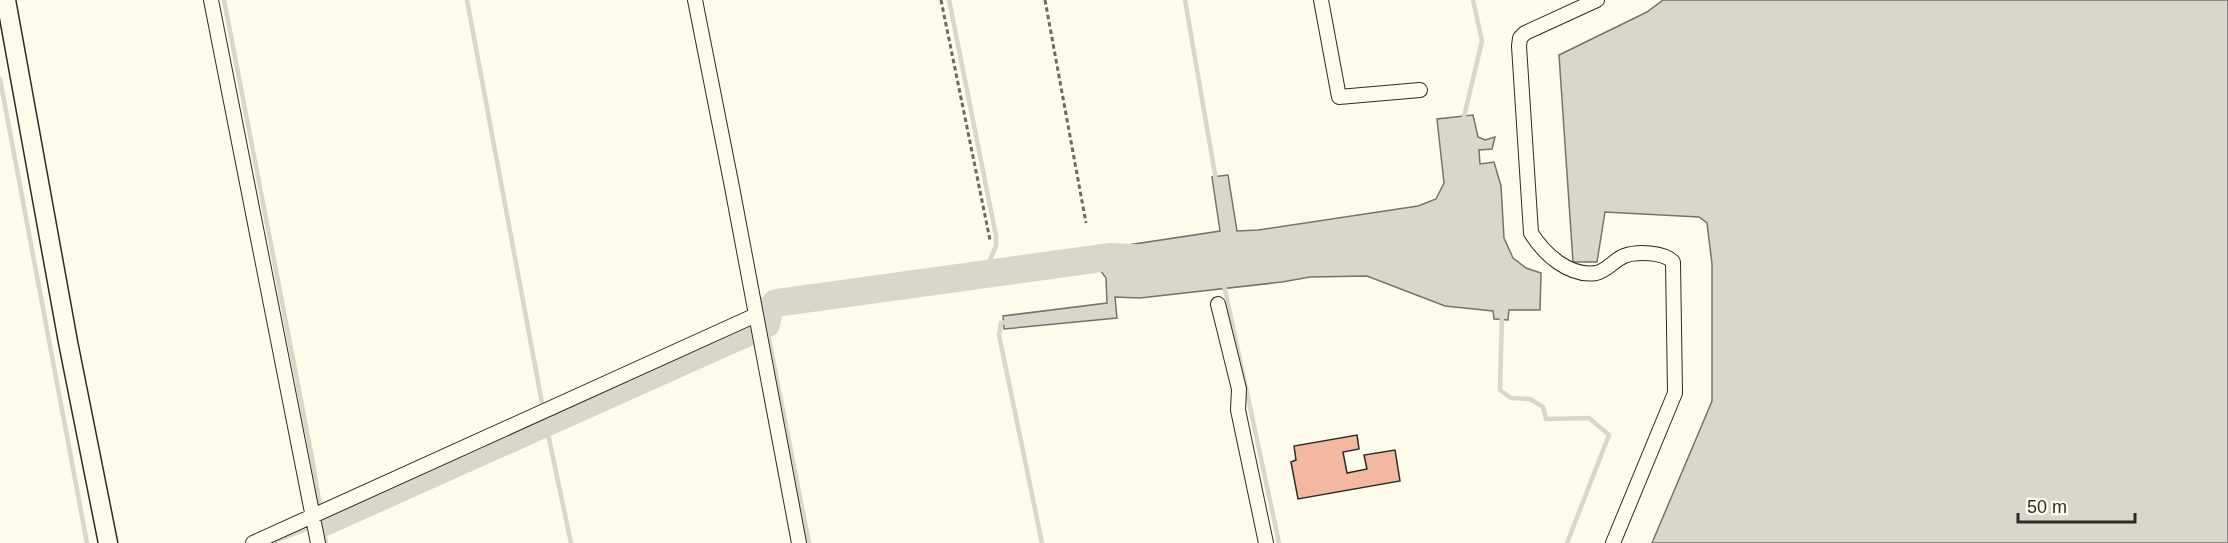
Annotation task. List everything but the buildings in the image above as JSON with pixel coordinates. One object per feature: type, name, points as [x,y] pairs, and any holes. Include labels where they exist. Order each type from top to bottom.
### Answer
[{"type":"street","points":[[6,0],[68,342],[108,543]]},
{"type":"street","points":[[211,0],[316,523]]},
{"type":"street","points":[[695,0],[798,543]]},
{"type":"street","points":[[1321,0],[1339,97],[1420,90]]},
{"type":"street","points":[[1597,0],[1525,33],[1520,38],[1519,46],[1531,232],[1537,241],[1560,263],[1573,271],[1596,273],[1630,254],[1662,255],[1669,257],[1673,262],[1675,393],[1613,543]]},
{"type":"street","points":[[1218,304],[1239,389],[1238,410],[1266,543]]},
{"type":"street","points":[[253,543],[316,523],[756,322]]},
{"type":"path","points":[[941,0],[990,240]]},
{"type":"path","points":[[1045,0],[1086,223]]},
{"type":"shaded area","points":[[1663,0],[2228,0],[2228,543],[1652,543],[1712,401],[1712,264],[1707,223],[1699,217],[1605,212],[1597,262],[1573,262],[1559,55],[1647,12]]},
{"type":"shaded area","points":[[1473,115],[1478,137],[1485,140],[1495,137],[1492,149],[1479,150],[1480,164],[1494,162],[1501,186],[1504,238],[1513,258],[1526,268],[1541,273],[1540,310],[1509,310],[1508,320],[1494,319],[1493,311],[1445,306],[1367,276],[1310,277],[1140,298],[1115,297],[1117,318],[1004,329],[1003,316],[1107,303],[1106,278],[1097,266],[1095,250],[1220,231],[1212,177],[1228,175],[1237,231],[1258,230],[1418,206],[1436,199],[1444,183],[1437,119]]},
{"type":"waterway","points":[[224,0],[312,458],[326,543]]},
{"type":"waterway","points":[[467,0],[542,403]]},
{"type":"waterway","points":[[949,0],[996,236],[996,246],[984,274]]},
{"type":"waterway","points":[[1185,0],[1216,180]]},
{"type":"waterway","points":[[1463,121],[1482,41],[1473,0]]},
{"type":"waterway","points":[[0,79],[87,543]]},
{"type":"waterway","points":[[322,523],[766,324],[769,310],[776,303],[1109,257],[1133,258]]},
{"type":"waterway","points":[[1224,285],[1279,543]]},
{"type":"waterway","points":[[1502,314],[1500,390],[1511,398],[1530,399],[1543,407],[1546,419],[1589,418],[1609,435],[1567,543]]},
{"type":"waterway","points":[[1007,322],[1001,323],[999,335],[1042,543]]},
{"type":"waterway","points":[[766,324],[809,543]]},
{"type":"waterway","points":[[544,415],[571,543]]},
{"type":"waterway","points":[[270,543],[314,526]]}]
